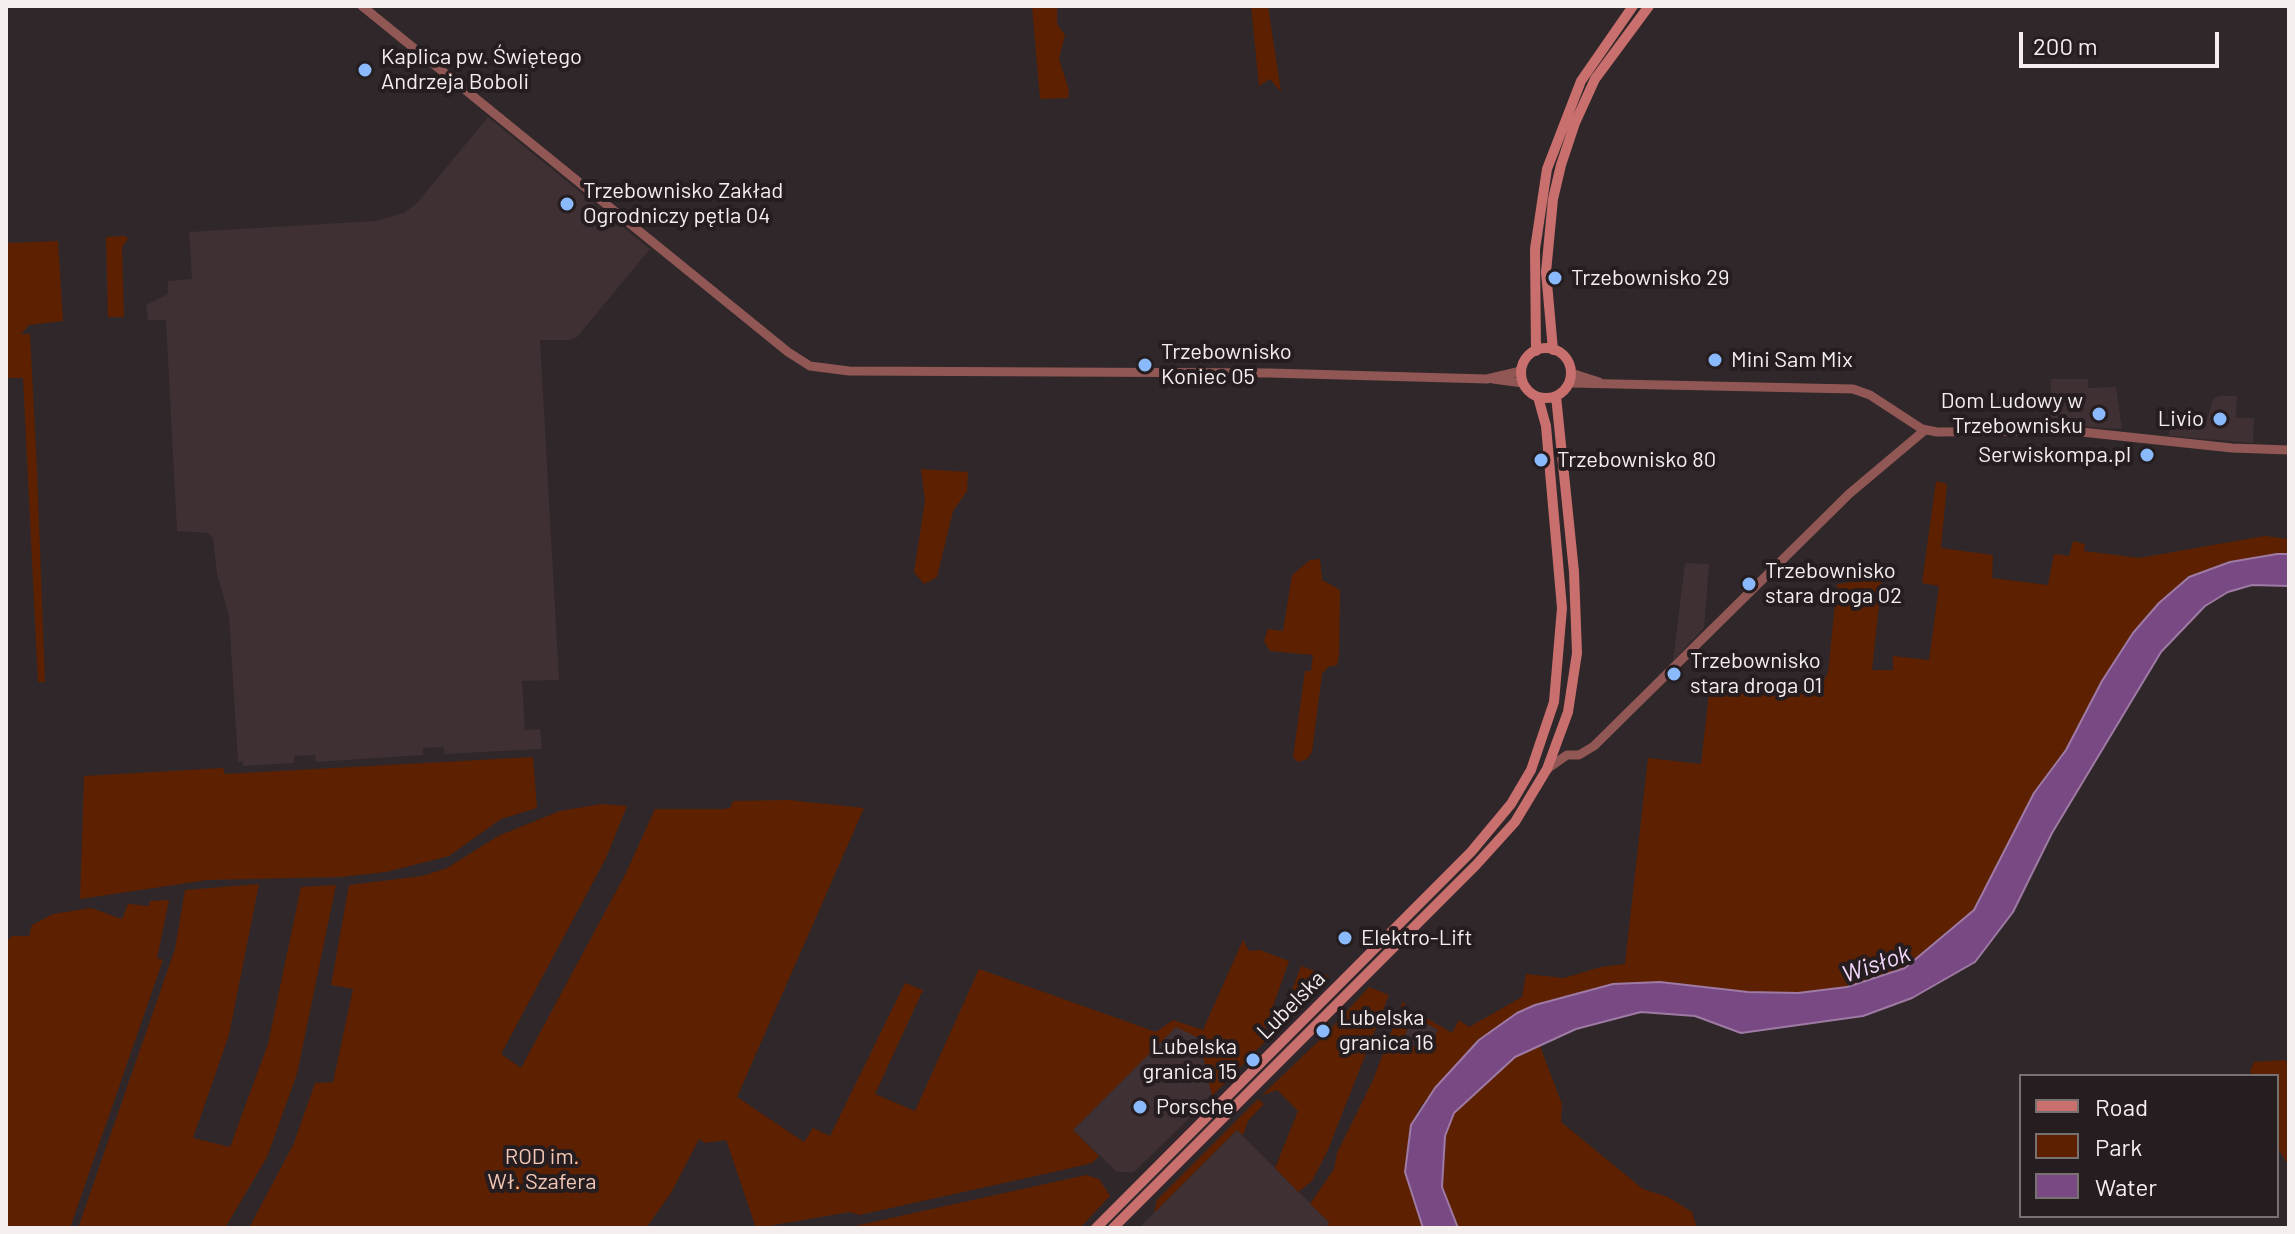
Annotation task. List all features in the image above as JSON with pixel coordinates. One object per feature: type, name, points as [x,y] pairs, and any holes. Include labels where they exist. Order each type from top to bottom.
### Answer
[{"type":"main road","points":[[1536,351],[1535,249],[1547,169],[1581,81],[1633,6]]},
{"type":"main road","points":[[1553,350],[1547,311],[1547,257],[1553,199],[1561,165],[1575,123],[1595,79],[1649,6]]},
{"type":"main road","points":[[1553,350],[1566,359],[1570,378],[1556,396],[1538,397],[1522,377],[1526,359],[1536,351],[1553,350]]},
{"type":"main road","name":"Lubelska","points":[[1113,1228],[1500,839],[1528,802],[1547,769],[1559,742],[1572,696],[1577,653],[1574,572],[1556,396]]},
{"type":"main road","name":"Lubelska","points":[[1096,1228],[1471,852],[1511,804],[1531,770],[1554,702],[1561,652],[1561,561],[1546,426],[1538,397]]},
{"type":"main road","points":[[1561,652],[1567,644],[1577,653]]},
{"type":"street","points":[[362,6],[772,339],[810,366],[849,371],[1127,371],[1493,379],[1522,377]]},
{"type":"street","points":[[1570,378],[1599,382],[1857,390],[1925,430],[1952,433],[2072,431],[2232,448],[2289,450]]},
{"type":"street","points":[[1547,769],[1567,755],[1579,755],[1594,746],[1837,505],[1925,430]]},
{"type":"street","points":[[1559,742],[1567,755]]},
{"type":"shaded area","points":[[488,117],[650,249],[577,337],[540,340],[559,680],[522,681],[525,730],[540,729],[542,749],[445,754],[443,747],[423,748],[423,755],[316,762],[315,755],[294,756],[294,763],[243,766],[243,761],[238,762],[229,616],[217,574],[213,538],[208,533],[177,531],[166,320],[148,320],[146,305],[168,294],[168,281],[192,279],[189,232],[375,221],[404,213],[417,203]]},
{"type":"shaded area","points":[[2051,379],[2088,379],[2088,388],[2116,387],[2122,429],[2050,425]]},
{"type":"shaded area","points":[[2237,396],[2236,418],[2254,418],[2253,443],[2169,436],[2170,425],[2204,429],[2213,399]]},
{"type":"shaded area","points":[[1685,563],[1709,564],[1704,628],[1673,661]]},
{"type":"shaded area","points":[[1412,1016],[1438,1029],[1426,1053],[1403,1041]]},
{"type":"shaded area","points":[[1176,1026],[1199,1038],[1212,1096],[1134,1172],[1117,1172],[1073,1130]]},
{"type":"shaded area","points":[[1237,1130],[1329,1222],[1326,1228],[1139,1228]]},
{"type":"green space","points":[[1032,6],[1057,8],[1057,24],[1065,35],[1059,59],[1069,90],[1068,98],[1040,99]]},
{"type":"green space","points":[[1251,6],[1268,6],[1281,92],[1270,79],[1259,86]]},
{"type":"green space","points":[[125,236],[128,239],[122,247],[124,317],[108,317],[106,237]]},
{"type":"green space","points":[[58,241],[63,321],[29,325],[21,334],[30,334],[37,470],[45,682],[38,682],[23,378],[6,378],[6,243]]},
{"type":"green space","points":[[921,469],[968,472],[967,491],[953,511],[937,577],[924,584],[914,572],[925,501]]},
{"type":"green space","points":[[1936,481],[1947,484],[1941,548],[1993,555],[1992,578],[2048,585],[2054,554],[2069,556],[2073,541],[2085,544],[2084,551],[2139,558],[2265,536],[2289,539],[2289,554],[2230,562],[2189,577],[2159,603],[2133,633],[2102,681],[2066,750],[2034,793],[1974,910],[1905,968],[1847,987],[1798,993],[1748,992],[1660,982],[1487,1036],[1479,1040],[1421,1106],[1411,1125],[1405,1172],[1423,1228],[1326,1228],[1329,1222],[1310,1204],[1334,1169],[1337,1153],[1373,1080],[1403,1001],[1412,1016],[1403,1041],[1426,1052],[1438,1030],[1420,1020],[1423,1016],[1452,1033],[1459,1020],[1469,1027],[1522,997],[1526,974],[1564,978],[1601,967],[1625,964],[1648,758],[1701,764],[1710,684],[1815,695],[1828,673],[1837,584],[1882,578],[1872,670],[1893,670],[1893,656],[1929,660],[1939,586],[1922,583]]},
{"type":"green space","points":[[1320,559],[1322,580],[1340,590],[1339,656],[1337,665],[1328,667],[1322,674],[1312,752],[1307,759],[1298,762],[1293,757],[1305,671],[1311,671],[1313,655],[1270,651],[1264,641],[1268,629],[1283,631],[1292,575],[1310,560]]},
{"type":"green space","points":[[533,757],[537,808],[501,819],[449,856],[386,872],[340,877],[207,880],[80,899],[84,776],[223,768],[225,774]]},
{"type":"green space","name":"ROD im. Wł. Szafera","points":[[789,800],[864,808],[737,1097],[804,1142],[813,1128],[830,1136],[905,983],[923,990],[875,1094],[915,1111],[979,969],[1156,1032],[1173,1020],[1203,1030],[1243,940],[1249,951],[1260,950],[1289,961],[1263,1035],[1281,1019],[1301,966],[1329,976],[1212,1096],[1199,1038],[1176,1027],[1073,1130],[1099,1156],[1092,1163],[1058,1171],[859,1215],[850,1212],[756,1228],[726,1140],[705,1143],[699,1139],[671,1193],[646,1228],[249,1228],[294,1143],[315,1083],[333,1082],[353,989],[331,985],[349,885],[422,876],[447,868],[498,836],[560,811],[601,804],[627,806],[606,858],[501,1054],[521,1068],[626,873],[655,809],[723,809],[730,808],[733,801]]},
{"type":"green space","points":[[259,884],[229,1035],[193,1138],[230,1147],[268,1044],[301,887],[336,885],[297,1074],[267,1157],[225,1228],[78,1228],[175,949],[185,890]]},
{"type":"green space","points":[[169,900],[157,958],[163,960],[70,1228],[6,1228],[6,942],[12,936],[29,936],[32,925],[53,914],[91,908],[122,919],[128,904],[149,906],[150,901]]},
{"type":"green space","points":[[1369,987],[1389,995],[1327,1152],[1312,1181],[1298,1192],[1275,1168],[1298,1111],[1277,1090],[1262,1095],[1327,1033]]},
{"type":"green space","points":[[1540,1046],[1562,1104],[1561,1122],[1643,1189],[1668,1197],[1692,1212],[1697,1228],[1458,1228],[1442,1187],[1445,1136],[1453,1113],[1515,1057]]},
{"type":"green space","points":[[2285,1060],[2289,1067],[2289,1166],[2279,1150],[2279,1074],[2251,1074],[2254,1062]]},
{"type":"green space","points":[[1258,1099],[1264,1104],[1248,1121],[1243,1135],[1237,1130],[1154,1213],[1157,1200]]},
{"type":"green space","points":[[1086,1175],[1099,1179],[1110,1196],[1080,1228],[846,1228]]},
{"type":"water","points":[[2289,554],[2289,586],[2252,585],[2228,592],[2205,606],[2161,652],[2052,833],[2013,912],[1975,962],[1912,998],[1863,1016],[1741,1033],[1695,1016],[1641,1012],[1576,1029],[1515,1057],[1454,1113],[1445,1136],[1442,1187],[1458,1228],[1423,1228],[1405,1172],[1411,1125],[1435,1088],[1479,1040],[1517,1013],[1535,1005],[1613,984],[1660,982],[1748,992],[1798,993],[1847,987],[1905,968],[1974,910],[2034,793],[2066,750],[2102,681],[2133,633],[2159,603],[2189,577],[2230,562]]},
{"type":"place","name":"Kaplica pw. Świętego Andrzeja Boboli","points":[[365,70]]},
{"type":"place","name":"Trzebownisko Zakład Ogrodniczy pętla 04","points":[[567,204]]},
{"type":"place","name":"Trzebownisko 29","points":[[1555,278]]},
{"type":"place","name":"Mini Sam Mix","points":[[1715,360]]},
{"type":"place","name":"Trzebownisko Koniec 05","points":[[1145,365]]},
{"type":"place","name":"Dom Ludowy w Trzebownisku","points":[[2099,414]]},
{"type":"place","name":"Livio","points":[[2220,419]]},
{"type":"place","name":"Serwiskompa.pl","points":[[2147,455]]},
{"type":"place","name":"Trzebownisko 80","points":[[1541,460]]},
{"type":"place","name":"Trzebownisko stara droga 02","points":[[1749,584]]},
{"type":"place","name":"Trzebownisko stara droga 01","points":[[1674,674]]},
{"type":"place","name":"Elektro-Lift","points":[[1345,938]]},
{"type":"place","name":"Lubelska granica 16","points":[[1323,1031]]},
{"type":"place","name":"Lubelska granica 15","points":[[1253,1060]]},
{"type":"place","name":"Porsche","points":[[1140,1107]]},
{"type":"water label","name":"Wisłok","points":[[1876,964]]}]
